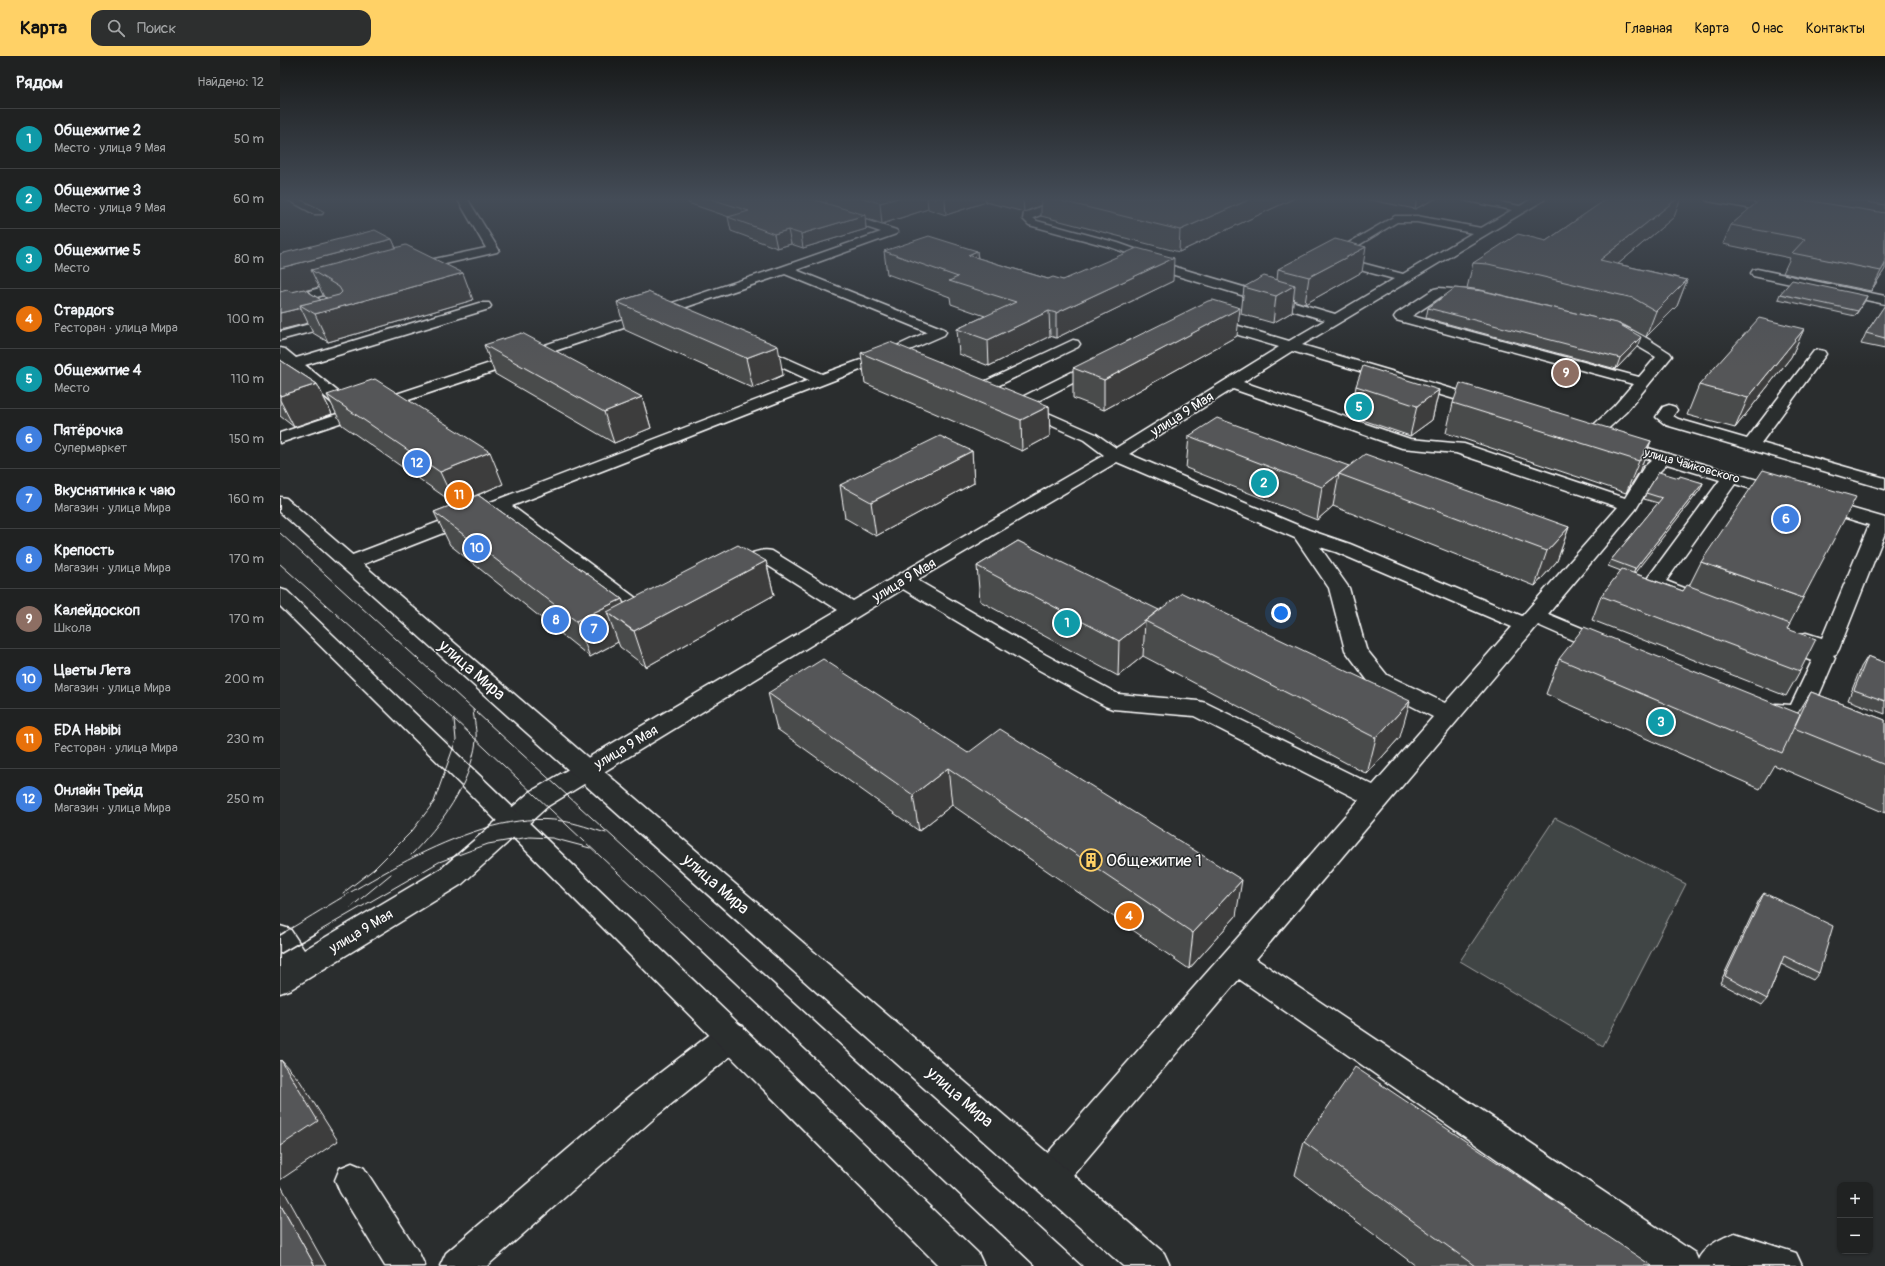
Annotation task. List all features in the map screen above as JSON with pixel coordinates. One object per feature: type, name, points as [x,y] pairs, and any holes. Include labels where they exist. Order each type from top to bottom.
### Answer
[{"type":"street","points":[[395,272],[473,254]]},
{"type":"street","points":[[280,438],[829,254]]},
{"type":"street","points":[[1137,254],[1165,268],[1338,319]]},
{"type":"street","points":[[1315,265],[1335,254]]},
{"type":"street","name":"улица 9 Мая","points":[[290,974],[452,876],[539,799],[903,580],[1116,455],[1292,345],[1338,319],[1444,254]]},
{"type":"street","points":[[1329,258],[1404,278]]},
{"type":"street","points":[[349,563],[820,379],[893,352],[939,332],[785,270]]},
{"type":"street","points":[[1757,273],[1874,299],[1885,300]]},
{"type":"street","points":[[280,303],[364,280]]},
{"type":"street","points":[[1259,296],[1273,288]]},
{"type":"street","points":[[1496,298],[1481,295],[1439,292],[1401,317],[1641,382]]},
{"type":"street","points":[[280,306],[313,297],[346,318],[280,336]]},
{"type":"street","points":[[295,363],[484,306]]},
{"type":"street","points":[[665,310],[686,319]]},
{"type":"street","points":[[1196,323],[1212,322],[1501,409]]},
{"type":"street","points":[[1591,436],[1620,408],[1665,356],[1619,329],[1596,324]]},
{"type":"street","points":[[980,389],[1073,344]]},
{"type":"street","points":[[743,345],[820,379]]},
{"type":"street","points":[[280,352],[354,413]]},
{"type":"street","points":[[893,352],[914,361]]},
{"type":"street","points":[[1751,445],[1819,354]]},
{"type":"street","points":[[1007,400],[1110,358]]},
{"type":"street","points":[[965,382],[1090,437],[1116,455],[1302,534],[1343,548],[1530,620],[1620,652]]},
{"type":"street","points":[[1231,383],[1408,444],[1458,448],[1630,505]]},
{"type":"street","points":[[1669,410],[1664,417],[1666,420],[1885,484]]},
{"type":"street","name":"улица Чайковского","points":[[1634,449],[1882,523]]},
{"type":"street","points":[[1050,1176],[1630,505],[1650,471],[1663,458]]},
{"type":"street","points":[[1656,594],[1695,604],[1654,583],[1731,477]]},
{"type":"street","name":"улица Мира","points":[[280,502],[1151,1266]]},
{"type":"street","points":[[499,505],[646,615],[667,604]]},
{"type":"street","points":[[1756,708],[1763,712],[1799,714],[1824,658],[1768,631],[1828,649],[1882,523]]},
{"type":"street","points":[[1302,534],[1339,588],[1356,650],[1378,680],[1449,715]]},
{"type":"street","points":[[716,580],[765,554],[854,610]]},
{"type":"street","points":[[903,580],[1038,660],[1113,701],[1198,709],[1377,798]]},
{"type":"street","points":[[280,595],[514,822],[965,1266]]},
{"type":"street","points":[[280,938],[290,974]]},
{"type":"street","points":[[1236,961],[1682,1266]]},
{"type":"street","points":[[459,1266],[646,1103],[732,1036]]},
{"type":"street","points":[[352,1180],[406,1266]]},
{"type":"street","points":[[1714,1266],[1735,1251],[1783,1266]]},
{"type":"shaded area","points":[[1555,818],[1686,884],[1603,1046],[1460,961]]},
{"type":"building","points":[[280,254],[332,254],[280,268]]},
{"type":"building","points":[[370,254],[425,254],[463,273],[315,314],[300,305],[339,295],[342,292],[339,287],[311,270]]},
{"type":"building","points":[[894,254],[969,254],[968,255],[1048,279],[1053,277],[1063,280],[1122,254],[1161,254],[1174,258],[1056,313],[1049,311],[988,340],[957,329],[1016,302],[949,281],[958,277]]},
{"type":"building","points":[[1306,254],[1352,254],[1309,277],[1278,269]]},
{"type":"building","points":[[1486,254],[1607,254],[1600,260],[1687,280],[1656,311],[1633,298],[1488,264],[1473,263]]},
{"type":"building","points":[[1799,254],[1885,254],[1885,264],[1881,271]]},
{"type":"building","points":[[1264,276],[1295,285],[1276,296],[1244,287]]},
{"type":"building","points":[[1792,280],[1867,296],[1858,311],[1780,294]]},
{"type":"building","points":[[1455,288],[1483,291],[1617,323],[1641,337],[1620,358],[1428,308]]},
{"type":"building","points":[[304,289],[321,300],[300,305],[301,308],[280,313],[280,292],[287,290],[292,292]]},
{"type":"building","points":[[648,292],[778,346],[746,358],[617,302]]},
{"type":"building","points":[[1213,300],[1240,308],[1104,380],[1073,368],[1208,301]]},
{"type":"building","points":[[1885,305],[1885,338],[1866,333]]},
{"type":"building","points":[[1759,318],[1804,329],[1748,398],[1699,385]]},
{"type":"building","points":[[522,333],[642,397],[604,412],[484,345]]},
{"type":"building","points":[[890,342],[1049,406],[1021,420],[861,353]]},
{"type":"building","points":[[280,360],[317,384],[280,396]]},
{"type":"building","points":[[1363,366],[1439,390],[1417,406],[1356,386]]},
{"type":"building","points":[[375,379],[490,452],[440,472],[327,395]]},
{"type":"building","points":[[1460,383],[1651,441],[1639,461],[1453,403]]},
{"type":"building","points":[[1217,418],[1349,466],[1322,487],[1189,436]]},
{"type":"building","points":[[940,436],[972,451],[871,502],[840,485]]},
{"type":"building","points":[[1365,454],[1569,527],[1547,551],[1339,474]]},
{"type":"building","points":[[1763,470],[1856,497],[1803,598],[1701,562]]},
{"type":"building","points":[[1659,472],[1679,478],[1680,476],[1703,483],[1635,569],[1611,560],[1662,498],[1646,493]]},
{"type":"building","points":[[478,495],[622,599],[576,621],[434,512]]},
{"type":"building","points":[[1018,541],[1159,610],[1119,641],[977,566]]},
{"type":"building","points":[[738,545],[766,561],[634,631],[607,612]]},
{"type":"building","points":[[1622,569],[1683,591],[1687,585],[1790,624],[1787,629],[1816,639],[1800,671],[1601,596]]},
{"type":"building","points":[[1182,593],[1410,701],[1376,738],[1145,621]]},
{"type":"building","points":[[1584,627],[1800,714],[1782,753],[1559,659]]},
{"type":"building","points":[[1868,656],[1885,663],[1885,701],[1854,690]]},
{"type":"building","points":[[823,659],[968,753],[1000,729],[1242,880],[1193,933],[948,768],[913,795],[768,693]]},
{"type":"building","points":[[1811,692],[1885,720],[1885,765],[1794,728]]},
{"type":"building","points":[[1764,893],[1833,926],[1819,973],[1784,956],[1767,999],[1725,976]]},
{"type":"building","points":[[281,1060],[318,1121],[280,1146],[280,1061]]},
{"type":"building","points":[[1355,1067],[1652,1266],[1475,1266],[1304,1142]]},
{"type":"building","points":[[280,1204],[315,1266],[280,1266]]},
{"type":"tram line","points":[[280,533],[718,933]]},
{"type":"tram line","points":[[280,564],[454,719]]},
{"type":"tram line","points":[[473,710],[476,740]]},
{"type":"tram line","points":[[343,893],[374,869],[412,831],[434,802],[456,740],[454,719]]},
{"type":"tram line","points":[[454,719],[476,740]]},
{"type":"tram line","points":[[411,855],[443,817],[461,789],[473,758],[476,740]]},
{"type":"tram line","points":[[476,740],[563,821]]},
{"type":"tram line","points":[[283,933],[380,875],[454,839],[491,827],[527,820],[563,821]]},
{"type":"tram line","points":[[563,821],[606,833]]},
{"type":"tram line","points":[[563,821],[682,933]]},
{"type":"tram line","points":[[316,933],[439,862],[488,844],[529,837],[552,838],[590,848]]},
{"type":"tram line","points":[[351,907],[391,874]]},
{"type":"tram line","points":[[280,935],[285,932]]},
{"type":"tram line","points":[[280,954],[318,932]]},
{"type":"tram line","points":[[681,932],[1035,1266]]},
{"type":"tram line","points":[[717,932],[1082,1266]]},
{"type":"place","name":"Калейдоскоп","points":[[1566,373]]},
{"type":"place","name":"Общежитие 4","points":[[1359,407]]},
{"type":"place","name":"Онлайн Трейд","points":[[417,463]]},
{"type":"place","name":"Общежитие 3","points":[[1264,483]]},
{"type":"place","name":"EDA Habibi","points":[[459,495]]},
{"type":"place","name":"Пятёрочка","points":[[1786,519]]},
{"type":"place","name":"Цветы Лета","points":[[477,548]]},
{"type":"place","name":"Крепость","points":[[556,620]]},
{"type":"place","name":"Общежитие 2","points":[[1067,623]]},
{"type":"place","name":"Вкуснятинка к чаю","points":[[594,629]]},
{"type":"place","name":"Общежитие 5","points":[[1661,722]]},
{"type":"place","name":"Общежитие 1","points":[[1091,860]]},
{"type":"place","name":"Стардогs","points":[[1129,916]]}]
